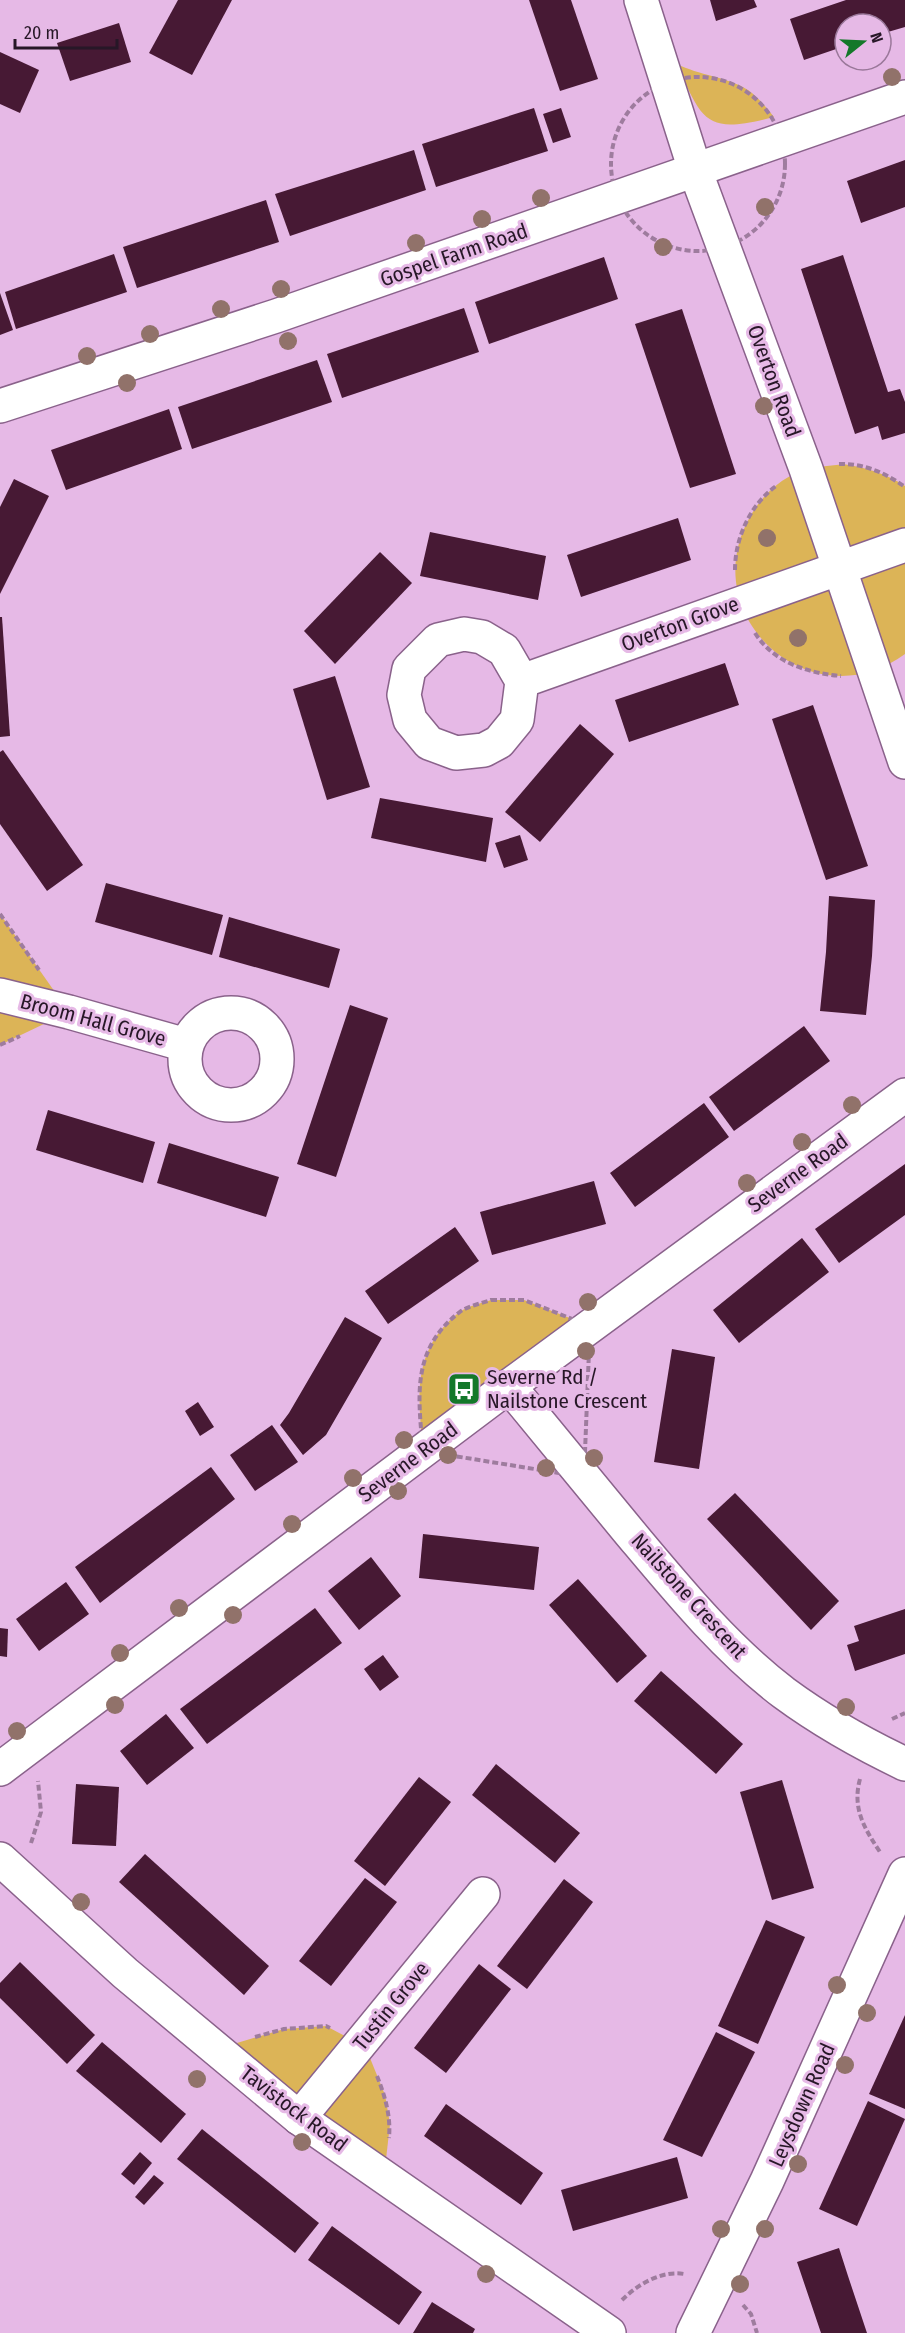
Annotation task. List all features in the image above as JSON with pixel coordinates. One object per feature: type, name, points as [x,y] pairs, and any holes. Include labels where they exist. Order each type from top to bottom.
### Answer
[{"type":"street","name":"Overton Road","points":[[641,0],[695,170],[807,469],[905,762]]},
{"type":"street","name":"Gospel Farm Road","points":[[0,406],[276,316],[905,97]]},
{"type":"street","name":"Overton Grove","points":[[522,681],[905,545]]},
{"type":"street","name":"Broom Hall Grove","points":[[0,996],[69,1012],[186,1046]]},
{"type":"street","name":"Severne Road","points":[[12,1759],[509,1386],[905,1095]]},
{"type":"street","name":"Nailstone Crescent","points":[[509,1386],[682,1596],[729,1643],[784,1693],[868,1746],[905,1764]]},
{"type":"street","name":"Tavistock Road","points":[[6,1865],[125,1973],[299,2118],[606,2331]]},
{"type":"street","name":"Leysdown Road","points":[[693,2333],[767,2181],[896,1866]]},
{"type":"street","name":"Tustin Grove","points":[[299,2118],[483,1894]]},
{"type":"path","points":[[807,469],[842,464],[871,469],[892,478],[905,487]]},
{"type":"path","points":[[896,1866],[880,1852],[863,1825],[856,1794],[868,1746],[885,1723],[905,1713]]},
{"type":"path","points":[[6,1865],[27,1851],[36,1834],[41,1812],[41,1791],[36,1772],[12,1759]]},
{"type":"path","points":[[606,2331],[623,2299],[644,2282],[675,2272],[720,2280]]},
{"type":"shaded area","points":[[677,64],[748,90],[774,117],[734,124],[721,124],[710,119],[701,112]]},
{"type":"shaded area","points":[[843,464],[876,472],[905,486],[905,654],[869,672],[833,676],[800,667],[771,648],[749,622],[737,589],[737,553],[751,515],[774,487],[790,476],[807,469]]},
{"type":"shaded area","points":[[0,914],[69,1012],[0,1045]]},
{"type":"shaded area","points":[[491,1300],[524,1300],[590,1326],[423,1451],[420,1411],[421,1374],[433,1341],[461,1311]]},
{"type":"shaded area","points":[[326,2026],[360,2044],[370,2058],[385,2095],[390,2124],[384,2177],[217,2049],[284,2029]]},
{"type":"building","points":[[178,0],[232,0],[192,75],[149,53]]},
{"type":"building","points":[[529,0],[571,0],[598,79],[560,91]]},
{"type":"building","points":[[710,0],[754,0],[757,7],[716,21]]},
{"type":"building","points":[[846,0],[905,0],[905,27],[893,30],[893,12],[833,12],[833,50],[804,60],[790,19]]},
{"type":"building","points":[[119,23],[131,62],[70,81],[57,43]]},
{"type":"building","points":[[0,52],[39,70],[20,113],[0,104]]},
{"type":"building","points":[[534,108],[548,151],[436,187],[422,144]]},
{"type":"building","points":[[561,108],[571,137],[553,143],[543,114]]},
{"type":"building","points":[[414,150],[426,190],[290,236],[275,194]]},
{"type":"building","points":[[905,160],[905,207],[861,223],[847,181]]},
{"type":"building","points":[[266,200],[279,242],[137,288],[123,247]]},
{"type":"building","points":[[114,254],[127,292],[16,329],[5,292]]},
{"type":"building","points":[[843,255],[888,392],[900,389],[905,402],[905,433],[882,440],[878,426],[855,434],[801,269]]},
{"type":"building","points":[[604,257],[618,299],[489,344],[475,302]]},
{"type":"building","points":[[0,293],[13,330],[0,335]]},
{"type":"building","points":[[464,308],[479,352],[342,398],[327,354]]},
{"type":"building","points":[[682,309],[736,474],[690,488],[635,324]]},
{"type":"building","points":[[317,360],[332,402],[192,449],[178,407]]},
{"type":"building","points":[[169,409],[182,449],[66,490],[51,450]]},
{"type":"building","points":[[14,479],[49,496],[0,594],[0,507]]},
{"type":"building","points":[[678,518],[691,560],[581,597],[567,555]]},
{"type":"building","points":[[430,532],[546,556],[538,600],[420,576]]},
{"type":"building","points":[[380,552],[412,583],[335,664],[304,631]]},
{"type":"building","points":[[0,617],[2,617],[10,736],[0,737]]},
{"type":"building","points":[[725,663],[739,705],[629,742],[615,700]]},
{"type":"building","points":[[335,676],[370,787],[327,800],[293,689]]},
{"type":"building","points":[[813,705],[868,866],[826,880],[772,719]]},
{"type":"building","points":[[580,724],[614,754],[540,842],[505,812]]},
{"type":"building","points":[[3,750],[83,865],[47,891],[0,824],[0,752]]},
{"type":"building","points":[[380,798],[493,818],[486,862],[371,838]]},
{"type":"building","points":[[520,835],[528,860],[504,868],[495,843]]},
{"type":"building","points":[[106,883],[223,915],[212,955],[95,922]]},
{"type":"building","points":[[829,896],[875,900],[866,1015],[820,1011]]},
{"type":"building","points":[[229,917],[340,949],[329,988],[219,957]]},
{"type":"building","points":[[350,1005],[388,1018],[336,1177],[297,1164]]},
{"type":"building","points":[[804,1026],[830,1061],[734,1131],[709,1097]]},
{"type":"building","points":[[704,1103],[729,1137],[635,1207],[610,1173]]},
{"type":"building","points":[[48,1110],[155,1142],[143,1183],[36,1150]]},
{"type":"building","points":[[169,1143],[279,1177],[266,1217],[157,1183]]},
{"type":"building","points":[[905,1164],[905,1215],[839,1263],[815,1229]]},
{"type":"building","points":[[594,1181],[606,1224],[492,1255],[480,1212]]},
{"type":"building","points":[[455,1227],[479,1261],[388,1324],[365,1291]]},
{"type":"building","points":[[802,1238],[829,1272],[739,1343],[713,1310]]},
{"type":"building","points":[[345,1317],[382,1338],[326,1435],[303,1455],[280,1425]]},
{"type":"building","points":[[672,1349],[715,1357],[699,1469],[654,1462]]},
{"type":"building","points":[[198,1402],[214,1427],[200,1436],[185,1411]]},
{"type":"building","points":[[272,1425],[298,1462],[255,1491],[230,1455]]},
{"type":"building","points":[[211,1467],[235,1499],[100,1603],[75,1567]]},
{"type":"building","points":[[735,1493],[839,1601],[811,1630],[707,1519]]},
{"type":"building","points":[[423,1534],[539,1547],[534,1590],[419,1578]]},
{"type":"building","points":[[371,1557],[401,1596],[359,1630],[328,1591]]},
{"type":"building","points":[[578,1579],[647,1656],[617,1683],[549,1605]]},
{"type":"building","points":[[66,1582],[89,1614],[39,1651],[16,1619]]},
{"type":"building","points":[[315,1608],[342,1643],[207,1744],[180,1709]]},
{"type":"building","points":[[905,1609],[905,1654],[855,1671],[847,1645],[859,1641],[854,1626]]},
{"type":"building","points":[[0,1628],[8,1629],[7,1657],[0,1656]]},
{"type":"building","points":[[383,1655],[399,1677],[380,1691],[364,1669]]},
{"type":"building","points":[[661,1671],[743,1744],[716,1774],[634,1701]]},
{"type":"building","points":[[166,1714],[194,1748],[147,1785],[120,1751]]},
{"type":"building","points":[[496,1764],[580,1833],[555,1863],[472,1795]]},
{"type":"building","points":[[419,1777],[451,1802],[385,1886],[354,1861]]},
{"type":"building","points":[[782,1780],[814,1888],[772,1900],[740,1792]]},
{"type":"building","points":[[76,1784],[119,1787],[116,1846],[72,1844]]},
{"type":"building","points":[[145,1854],[269,1966],[244,1995],[119,1882]]},
{"type":"building","points":[[365,1878],[397,1902],[331,1986],[299,1961]]},
{"type":"building","points":[[564,1879],[593,1902],[527,1989],[497,1966]]},
{"type":"building","points":[[766,1920],[805,1937],[758,2044],[718,2026]]},
{"type":"building","points":[[20,1962],[95,2035],[67,2064],[0,1998],[0,1983]]},
{"type":"building","points":[[479,1964],[511,1989],[446,2073],[414,2048]]},
{"type":"building","points":[[905,2015],[905,2109],[869,2094]]},
{"type":"building","points":[[716,2032],[755,2052],[702,2157],[663,2140]]},
{"type":"building","points":[[102,2042],[186,2114],[161,2143],[76,2071]]},
{"type":"building","points":[[868,2101],[905,2119],[857,2226],[819,2209]]},
{"type":"building","points":[[446,2104],[543,2173],[521,2205],[424,2136]]},
{"type":"building","points":[[202,2129],[319,2223],[295,2253],[177,2159]]},
{"type":"building","points":[[140,2152],[152,2163],[134,2185],[121,2174]]},
{"type":"building","points":[[677,2157],[688,2198],[573,2231],[561,2190]]},
{"type":"building","points":[[154,2175],[164,2183],[144,2205],[135,2197]]},
{"type":"building","points":[[332,2226],[422,2292],[399,2325],[308,2260]]},
{"type":"building","points":[[839,2248],[867,2333],[821,2333],[797,2262]]},
{"type":"building","points":[[432,2302],[475,2329],[473,2333],[413,2333]]},
{"type":"place","name":"Severne Rd / Nailstone Crescent","points":[[464,1389]]}]
